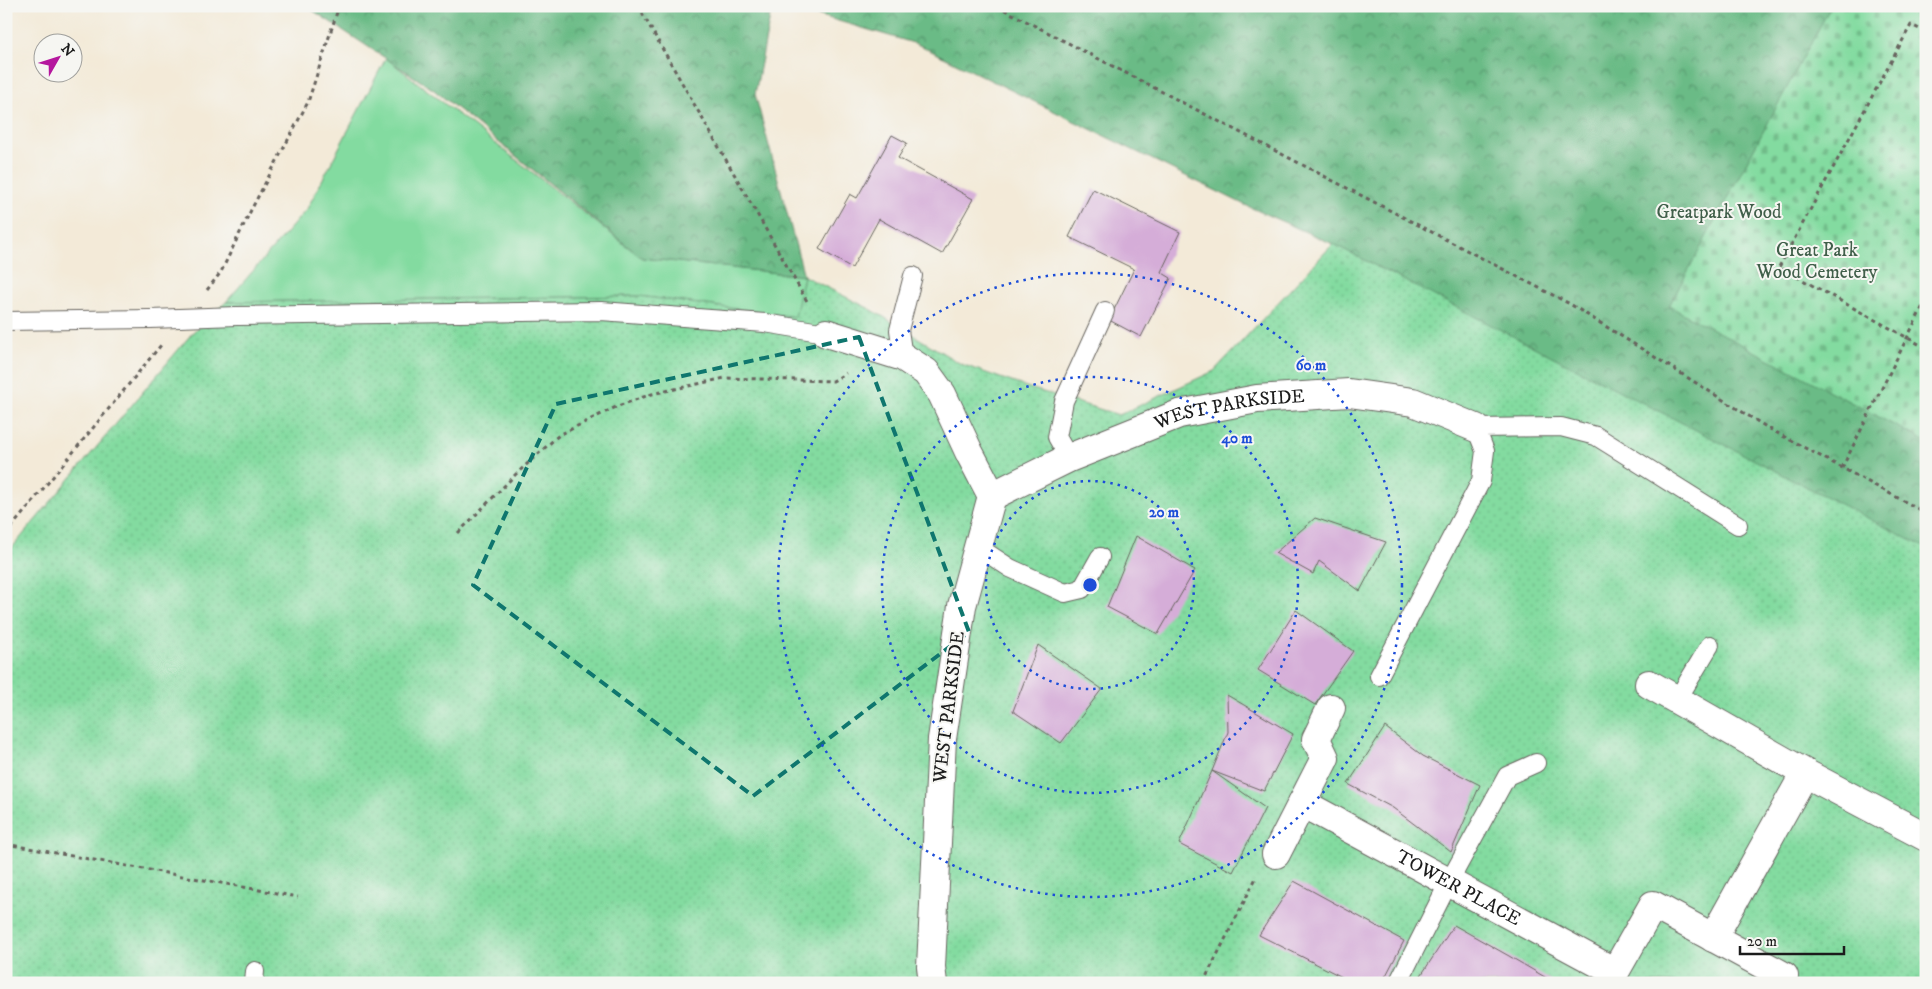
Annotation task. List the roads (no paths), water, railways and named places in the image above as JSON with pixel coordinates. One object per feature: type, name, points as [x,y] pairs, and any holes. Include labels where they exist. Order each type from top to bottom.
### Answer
[{"type":"street","points":[[826,333],[903,357],[926,372],[942,394],[992,496]]},
{"type":"street","name":"WEST PARKSIDE","points":[[933,983],[931,967],[942,739],[962,606],[992,496],[1069,458],[1179,414],[1257,398],[1348,393],[1413,402],[1476,428]]},
{"type":"street","points":[[1649,684],[1805,773],[1926,837]]},
{"type":"street","points":[[1276,854],[1324,758],[1316,740],[1331,708]]},
{"type":"street","points":[[1713,938],[1805,773]]},
{"type":"street","name":"TOWER PLACE","points":[[1302,803],[1449,882],[1612,977],[1653,905],[1784,976],[1780,983]]},
{"type":"lane","points":[[903,357],[899,330],[913,276]]},
{"type":"lane","points":[[6,321],[601,311],[765,323],[826,333]]},
{"type":"lane","points":[[1069,458],[1057,437],[1064,401],[1105,311]]},
{"type":"lane","points":[[1379,676],[1481,481],[1485,451],[1476,428],[1561,428],[1596,436],[1738,525]]},
{"type":"lane","points":[[978,547],[1010,568],[1065,594],[1082,589],[1100,557]]},
{"type":"lane","points":[[1677,700],[1710,645]]},
{"type":"lane","points":[[1398,983],[1449,882],[1507,776],[1536,763]]},
{"type":"park label","name":"Greatpark Wood","points":[[1719,212]]},
{"type":"park label","name":"Great Park Wood Cemetery","points":[[1817,261]]}]
